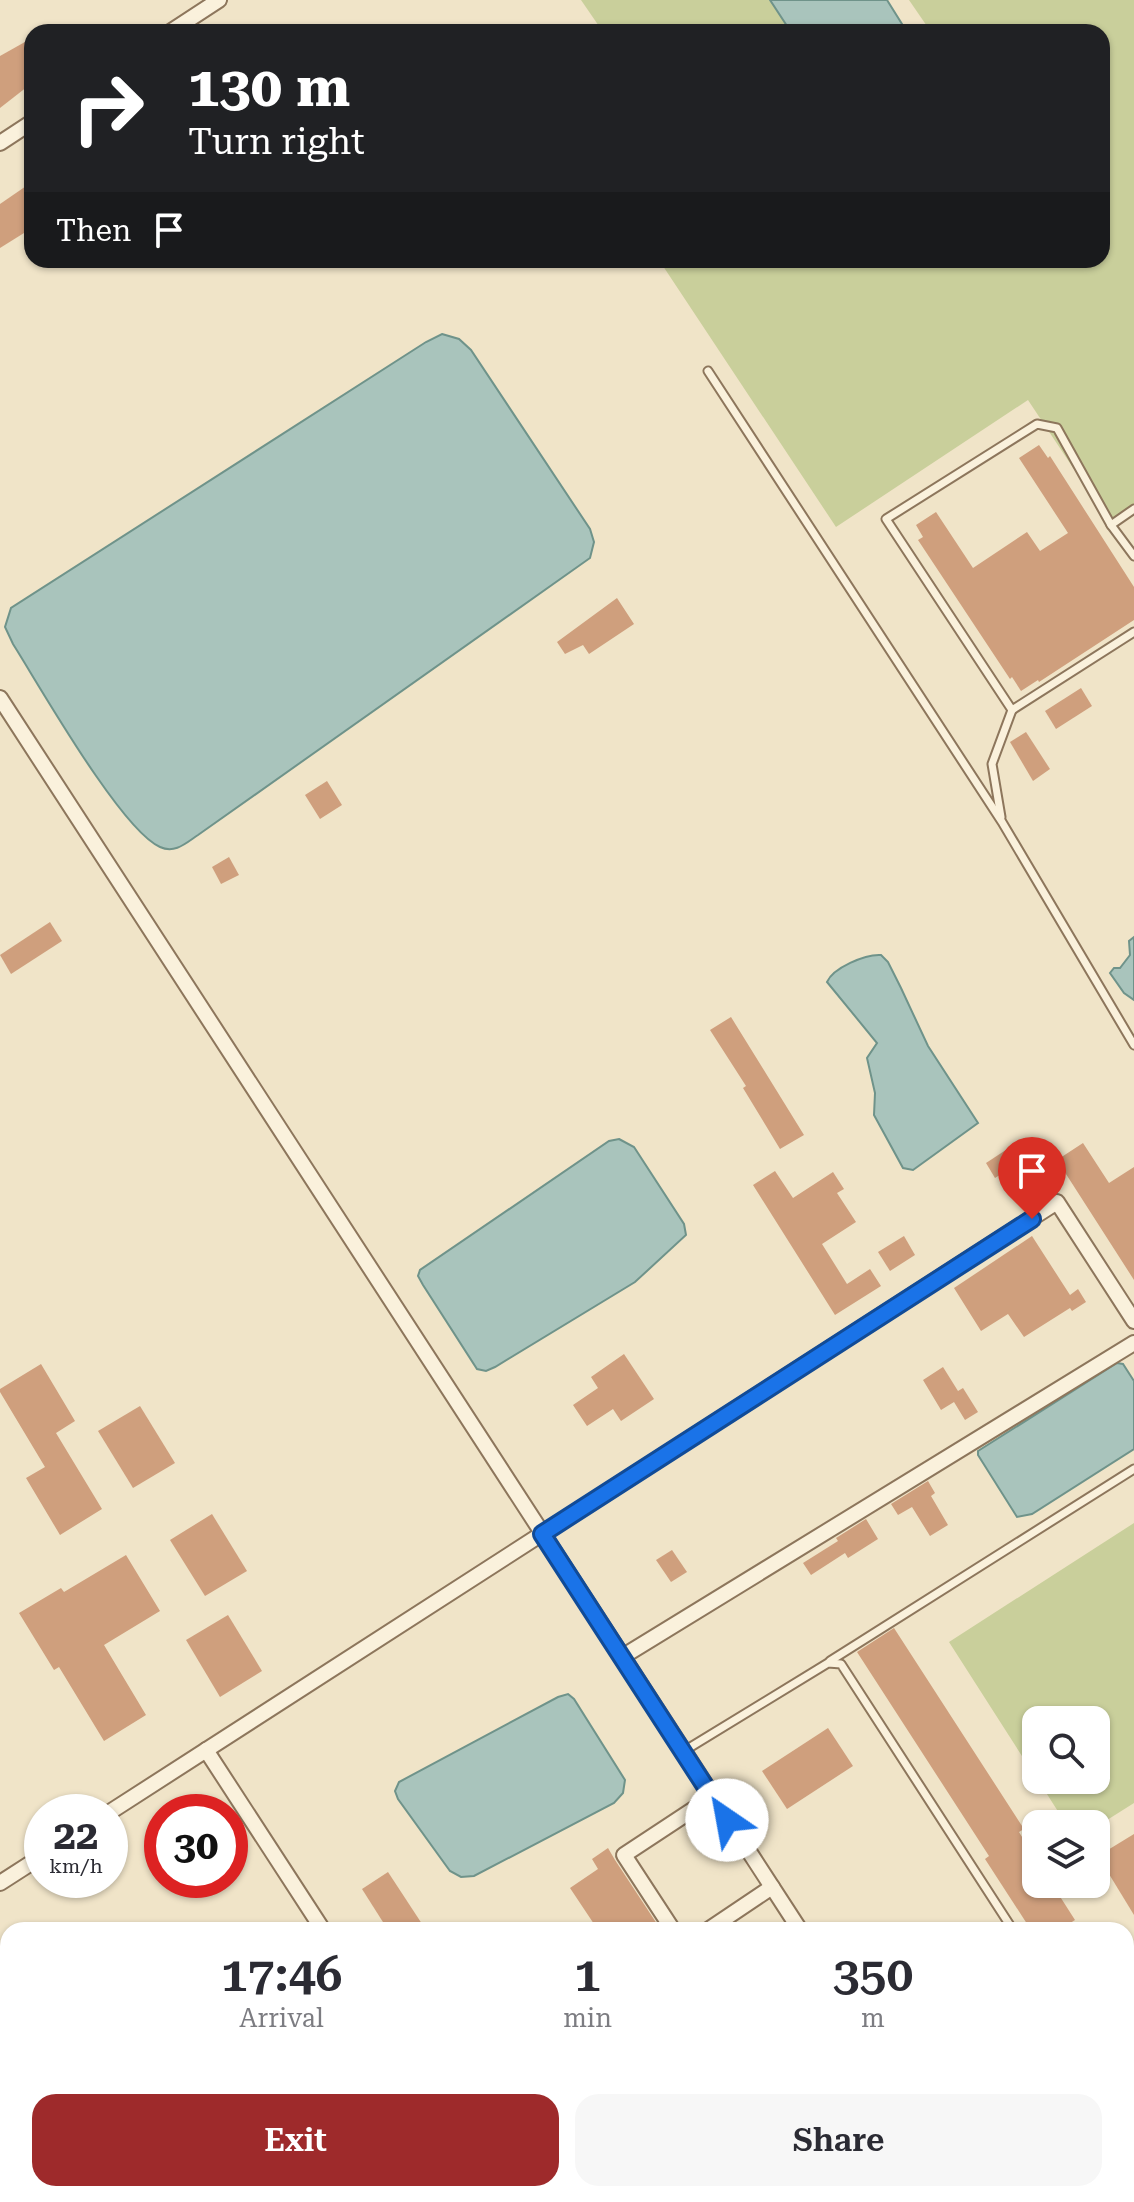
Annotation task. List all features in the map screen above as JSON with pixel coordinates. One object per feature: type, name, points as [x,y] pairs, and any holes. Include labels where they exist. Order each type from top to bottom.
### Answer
[{"type":"street","points":[[182,24],[219,0]]},
{"type":"street","points":[[0,143],[24,127]]},
{"type":"street","points":[[0,698],[795,1922]]},
{"type":"street","points":[[128,1800],[1057,1202],[1134,1321]]},
{"type":"street","points":[[622,1657],[1134,1343]]},
{"type":"street","points":[[206,1750],[318,1922]]},
{"type":"street","points":[[668,1922],[624,1855],[712,1797]]},
{"type":"street","points":[[0,1883],[24,1868]]},
{"type":"street","points":[[720,1922],[772,1887]]},
{"type":"lane","points":[[708,371],[1002,822],[1134,1045]]},
{"type":"lane","points":[[1012,710],[886,519],[1037,424],[1057,428],[1111,525],[1134,556]]},
{"type":"lane","points":[[1111,525],[1134,509]]},
{"type":"lane","points":[[1002,822],[992,764],[1012,710],[1134,632]]},
{"type":"lane","points":[[684,1751],[1134,1469]]},
{"type":"lane","points":[[828,1663],[841,1664],[846,1669],[1008,1922]]},
{"type":"green space","points":[[581,0],[773,0],[790,24],[598,24]]},
{"type":"green space","points":[[909,0],[1134,0],[1134,510],[1111,525],[1028,400],[836,527],[664,268],[1110,268],[1110,24],[926,24]]},
{"type":"green space","points":[[1134,1523],[1134,1803],[1110,1818],[1110,1810],[1057,1810],[1047,1794],[1110,1794],[1110,1706],[1022,1706],[1022,1756],[949,1642]]},
{"type":"water","points":[[770,0],[887,0],[902,24],[786,24]]},
{"type":"water","points":[[442,334],[459,339],[471,350],[590,529],[594,542],[590,558],[189,841],[171,849],[160,847],[124,814],[61,722],[5,627],[11,608]]},
{"type":"water","points":[[1134,937],[1134,1000],[1124,993],[1110,973],[1114,968],[1120,968],[1130,955],[1129,941]]},
{"type":"water","points":[[881,955],[888,962],[928,1046],[978,1123],[913,1170],[903,1168],[874,1115],[875,1093],[867,1058],[877,1043],[827,982],[850,963]]},
{"type":"water","points":[[619,1139],[634,1147],[684,1224],[686,1235],[635,1282],[495,1367],[486,1371],[477,1369],[423,1285],[418,1276],[420,1270],[609,1141]]},
{"type":"water","points":[[1117,1363],[1123,1364],[1134,1381],[1134,1449],[1032,1514],[1017,1517],[978,1451]]},
{"type":"water","points":[[568,1694],[625,1780],[623,1793],[614,1803],[474,1876],[461,1877],[450,1871],[398,1799],[395,1791],[399,1782]]},
{"type":"building","points":[[24,42],[24,89],[0,108],[0,56]]},
{"type":"building","points":[[24,188],[24,233],[0,248],[0,204]]},
{"type":"building","points":[[1039,445],[1048,458],[1050,456],[1134,587],[1134,620],[1021,691],[918,540],[923,537],[916,525],[936,512],[973,568],[1027,532],[1040,551],[1068,533],[1019,458]]},
{"type":"building","points":[[617,598],[634,624],[589,654],[583,645],[565,654],[557,642]]},
{"type":"building","points":[[1081,688],[1092,706],[1056,729],[1045,711]]},
{"type":"building","points":[[1026,732],[1050,769],[1033,781],[1010,742]]},
{"type":"building","points":[[327,781],[342,805],[320,819],[305,795]]},
{"type":"building","points":[[229,857],[239,875],[221,884],[212,867]]},
{"type":"building","points":[[50,922],[62,941],[11,974],[0,955]]},
{"type":"building","points":[[731,1017],[804,1135],[780,1149],[743,1088],[746,1086],[710,1030]]},
{"type":"building","points":[[1024,1138],[1034,1153],[995,1178],[986,1163]]},
{"type":"building","points":[[1083,1143],[1109,1183],[1134,1167],[1134,1280],[1057,1160]]},
{"type":"building","points":[[775,1171],[793,1198],[833,1172],[844,1189],[837,1193],[856,1222],[822,1244],[847,1284],[870,1269],[881,1286],[835,1315],[753,1185]]},
{"type":"building","points":[[904,1236],[915,1255],[890,1271],[878,1252]]},
{"type":"building","points":[[1032,1236],[1070,1295],[1078,1289],[1086,1302],[1072,1311],[1070,1308],[1024,1337],[1008,1314],[981,1331],[954,1288]]},
{"type":"building","points":[[624,1354],[654,1399],[621,1421],[613,1409],[587,1426],[573,1405],[598,1388],[591,1377]]},
{"type":"building","points":[[41,1364],[75,1421],[56,1433],[102,1509],[60,1535],[26,1478],[45,1467],[0,1392],[0,1389]]},
{"type":"building","points":[[943,1367],[958,1391],[963,1388],[978,1412],[965,1420],[954,1402],[941,1410],[923,1380]]},
{"type":"building","points":[[140,1406],[175,1463],[133,1488],[98,1431]]},
{"type":"building","points":[[928,1481],[935,1493],[931,1496],[948,1525],[930,1536],[912,1507],[898,1515],[891,1504]]},
{"type":"building","points":[[212,1514],[247,1571],[205,1596],[170,1540]]},
{"type":"building","points":[[866,1519],[878,1539],[848,1558],[845,1553],[811,1575],[803,1563]]},
{"type":"building","points":[[672,1550],[687,1572],[671,1582],[656,1560]]},
{"type":"building","points":[[126,1555],[160,1611],[104,1645],[146,1715],[104,1741],[59,1667],[54,1670],[19,1613],[61,1588],[64,1592]]},
{"type":"building","points":[[228,1615],[262,1671],[220,1697],[186,1640]]},
{"type":"building","points":[[894,1628],[1022,1826],[1019,1832],[1022,1837],[1022,1898],[1061,1898],[1075,1920],[1026,1922],[985,1859],[989,1856],[857,1652]]},
{"type":"building","points":[[828,1728],[853,1766],[787,1809],[762,1771]]},
{"type":"building","points":[[1134,1834],[1134,1915],[1110,1876],[1110,1849]]},
{"type":"building","points":[[608,1848],[656,1922],[593,1922],[570,1888],[598,1869],[592,1859]]},
{"type":"building","points":[[388,1872],[421,1922],[383,1922],[362,1889]]},
{"type":"route","points":[[727,1820],[542,1534],[1032,1219]]}]
